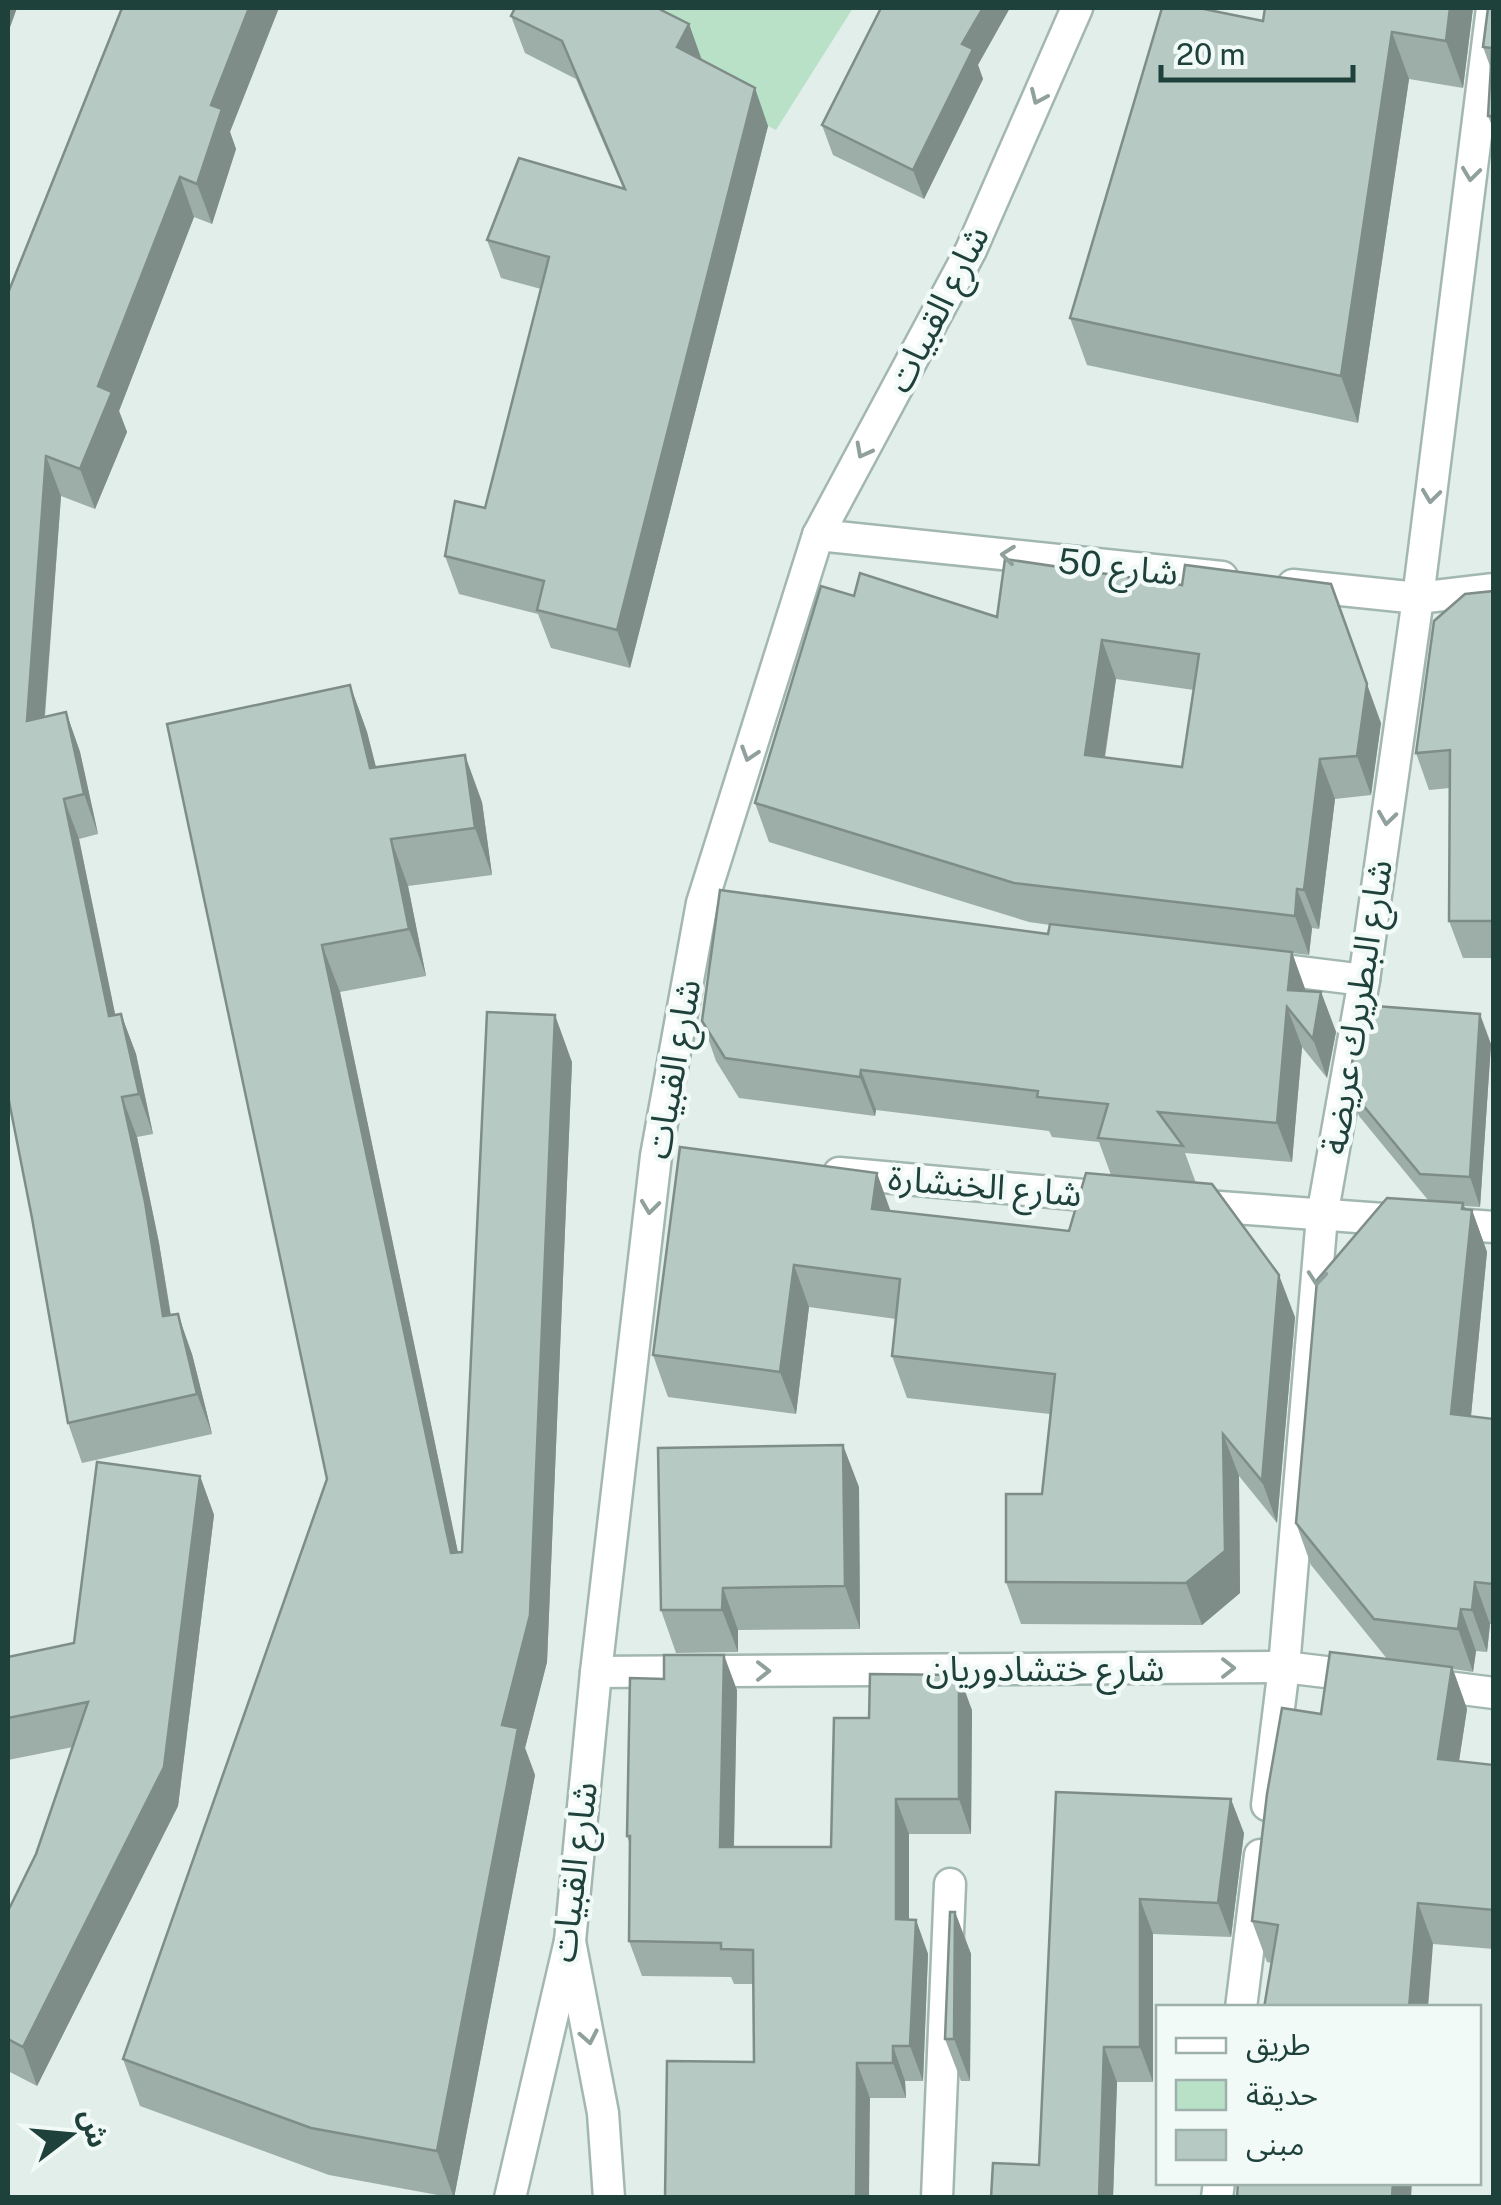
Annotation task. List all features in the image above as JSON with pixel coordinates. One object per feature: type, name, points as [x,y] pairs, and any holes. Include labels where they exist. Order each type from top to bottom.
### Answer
[{"type":"street","name":"شارع القبيات","points":[[510,2198],[570,1941],[596,1672],[702,903],[818,535],[971,250],[1076,8]]},
{"type":"street","name":"شارع البطريرك عريضة","points":[[1241,2005],[1284,1667],[1322,1216],[1364,980],[1418,598],[1492,8]]},
{"type":"street","name":"شارع 50","points":[[818,535],[1418,598],[1494,589]]},
{"type":"street","points":[[702,903],[741,907]]},
{"type":"street","points":[[1228,964],[1364,980]]},
{"type":"street","name":"شارع الخنشارة","points":[[813,1170],[1322,1216],[1494,1227]]},
{"type":"street","name":"شارع ختشادوريان","points":[[596,1672],[1284,1667],[1494,1693]]},
{"type":"street","points":[[937,2198],[950,1884]]},
{"type":"street","points":[[570,1941],[603,2113],[609,2198]]},
{"type":"green space","points":[[596,8],[853,8],[776,130],[690,85]]},
{"type":"building","points":[[122,8],[249,8],[211,105],[222,109],[197,184],[180,177],[98,386],[112,392],[80,469],[46,456],[27,721],[66,712],[84,794],[64,799],[109,1016],[121,1014],[139,1094],[122,1097],[145,1202],[163,1316],[178,1314],[197,1394],[68,1423],[8,1096],[8,293]]},
{"type":"building","points":[[515,8],[657,8],[689,24],[677,47],[755,88],[617,630],[537,610],[544,581],[445,556],[455,501],[485,508],[549,257],[487,240],[519,158],[625,189],[562,41],[511,16]]},
{"type":"building","points":[[881,8],[983,8],[962,44],[973,49],[913,170],[822,125]]},
{"type":"building","points":[[1162,8],[1199,8],[1263,21],[1265,8],[1450,8],[1446,41],[1392,32],[1341,376],[1070,318]]},
{"type":"building","points":[[1488,8],[1494,8],[1494,116],[1488,116],[1492,48],[1483,47]]},
{"type":"building","points":[[1005,559],[1182,585],[1185,565],[1331,584],[1367,684],[1357,756],[1320,759],[1304,890],[1297,889],[1295,916],[1014,883],[755,803],[821,586],[854,596],[860,573],[997,617]],"holes":[[[1102,640],[1199,654],[1182,767],[1085,755]]]},
{"type":"building","points":[[1494,591],[1494,921],[1449,921],[1450,750],[1416,753],[1434,621],[1465,594]]},
{"type":"building","points":[[350,685],[370,768],[465,755],[475,828],[391,839],[409,929],[322,945],[451,1553],[462,1552],[487,1012],[555,1015],[530,1615],[502,1725],[518,1728],[437,2151],[311,2128],[123,2059],[327,1479],[167,724]]},
{"type":"building","points":[[720,890],[1048,934],[1050,924],[1292,952],[1288,990],[1321,992],[1313,1039],[1287,1007],[1277,1123],[1158,1112],[1183,1146],[1098,1138],[1108,1104],[1037,1097],[1038,1091],[861,1070],[860,1077],[725,1058],[702,1021]]},
{"type":"building","points":[[1362,1005],[1480,1014],[1470,1177],[1420,1174],[1348,1087]]},
{"type":"building","points":[[680,1147],[877,1173],[872,1209],[1069,1231],[1086,1173],[1212,1184],[1279,1275],[1262,1481],[1223,1434],[1225,1551],[1186,1583],[1006,1582],[1006,1494],[1042,1494],[1055,1374],[892,1356],[900,1279],[794,1265],[780,1372],[653,1355]]},
{"type":"building","points":[[1387,1198],[1463,1203],[1462,1209],[1472,1210],[1451,1414],[1494,1419],[1494,1584],[1475,1582],[1472,1610],[1461,1609],[1458,1629],[1374,1619],[1296,1523],[1317,1280]]},
{"type":"building","points":[[843,1445],[845,1586],[723,1588],[722,1610],[661,1610],[658,1448]]},
{"type":"building","points":[[97,1462],[200,1476],[164,1767],[23,2047],[8,2039],[8,1911],[36,1854],[88,1702],[8,1718],[8,1657],[74,1643]]},
{"type":"building","points":[[1330,1652],[1452,1667],[1438,1759],[1494,1765],[1494,1910],[1418,1903],[1409,2005],[1265,2005],[1278,1925],[1252,1921],[1282,1708],[1321,1714]]},
{"type":"building","points":[[664,1655],[724,1655],[720,1847],[831,1847],[834,1718],[869,1718],[870,1674],[959,1675],[959,1799],[896,1799],[896,1919],[916,1920],[910,2046],[893,2046],[893,2063],[857,2063],[856,2198],[665,2198],[667,2061],[754,2062],[753,1950],[721,1949],[721,1943],[629,1941],[630,1678],[664,1679]]},
{"type":"building","points":[[1056,1792],[1231,1799],[1218,1903],[1140,1899],[1140,2047],[1104,2047],[1099,2198],[991,2198],[993,2163],[1039,2165]]},
{"type":"building","points":[[950,1912],[955,1912],[954,2039],[945,2039]]},
{"type":"building","points":[[1238,2185],[1393,2185],[1392,2198],[1237,2198]]}]
